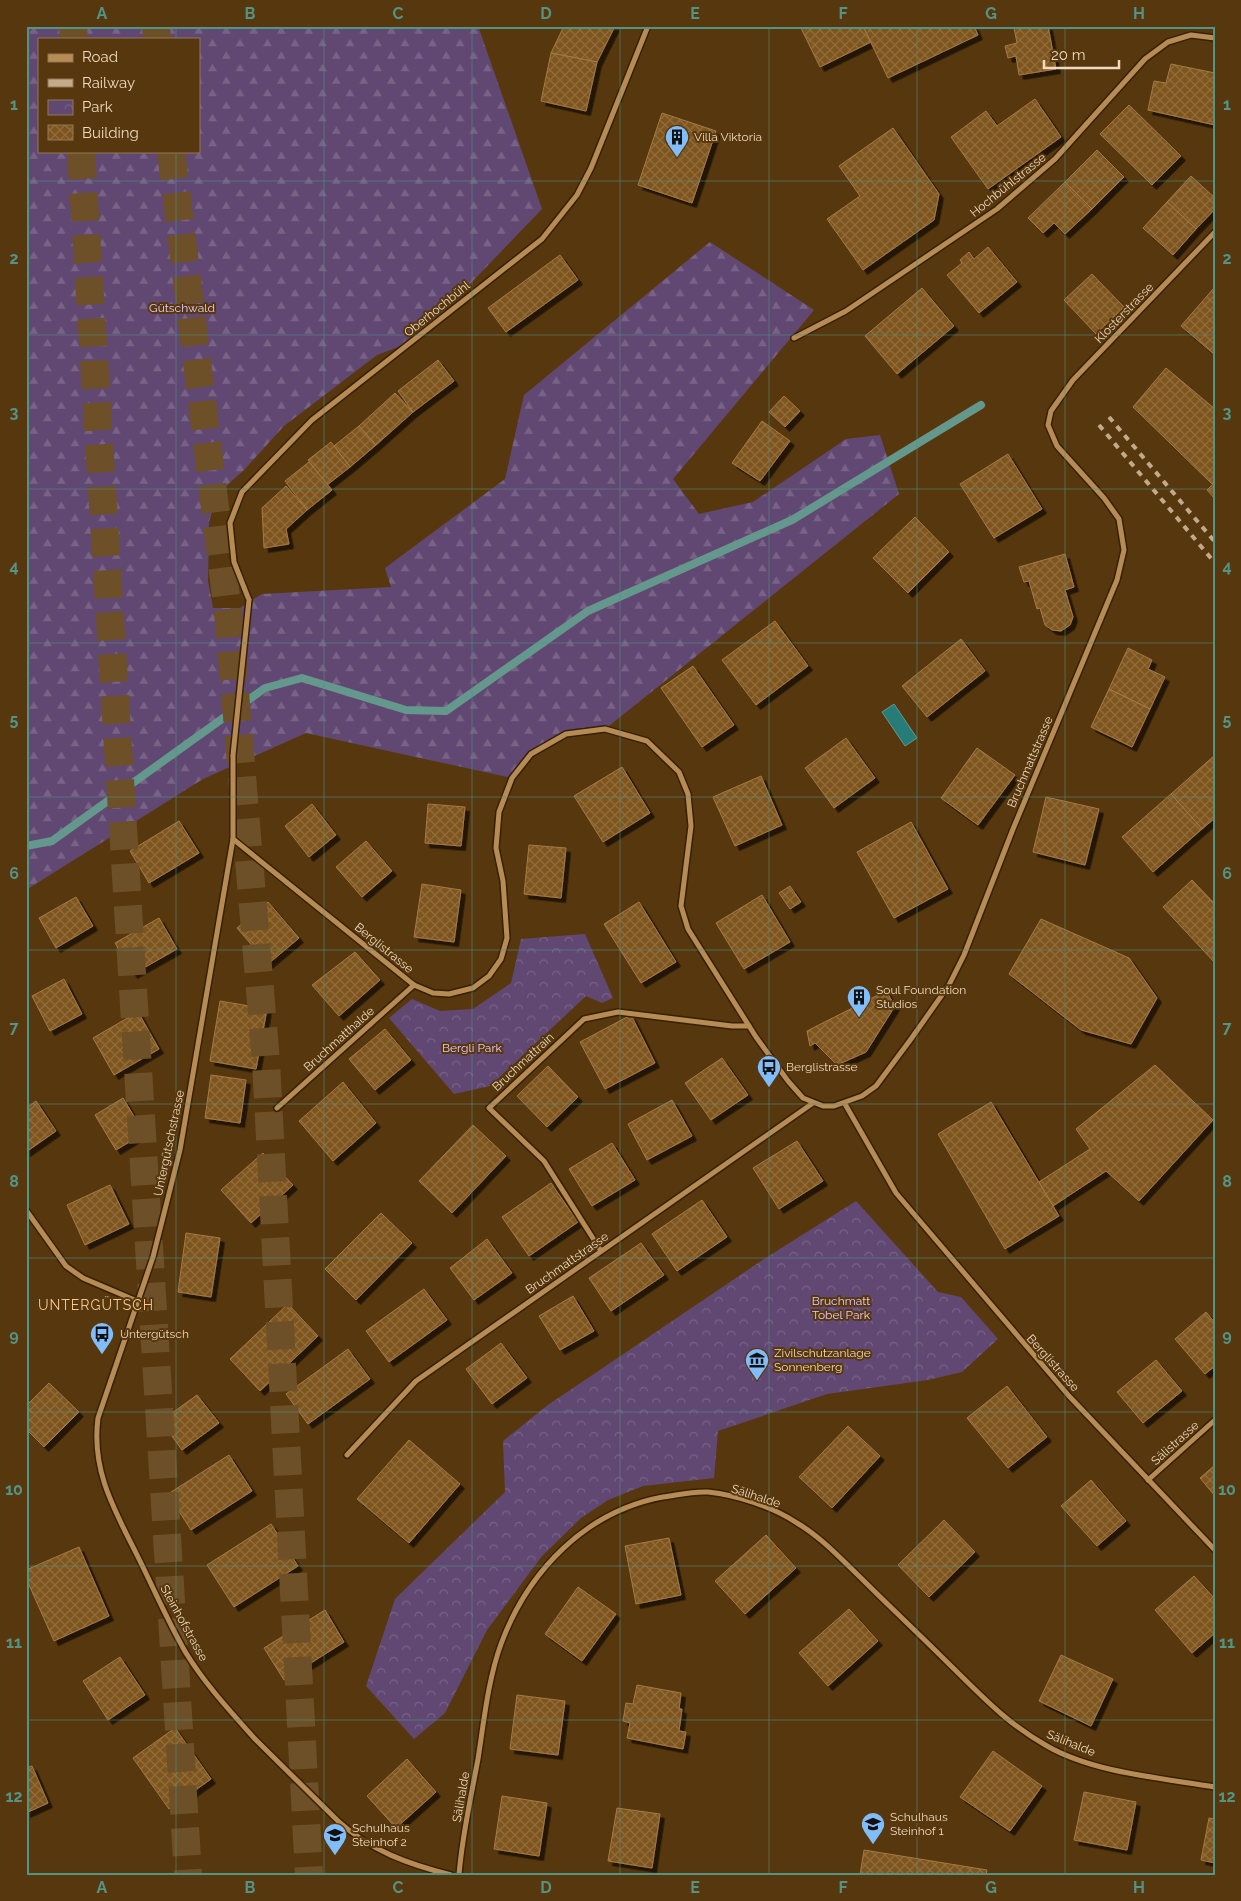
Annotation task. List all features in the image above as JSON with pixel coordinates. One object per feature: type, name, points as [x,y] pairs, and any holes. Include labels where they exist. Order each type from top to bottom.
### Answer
[{"type":"street","name":"Oberhochbühl","points":[[233,839],[234,755],[249,600],[234,562],[230,523],[242,492],[312,420],[542,239],[577,195],[591,168],[648,26]]},
{"type":"street","name":"Hochbühlstrasse","points":[[794,338],[846,311],[997,209],[1055,159],[1145,59],[1168,42],[1191,36],[1215,38]]},
{"type":"street","name":"Klosterstrasse","points":[[1051,411],[1073,380],[1215,232]]},
{"type":"street","name":"Bruchmattstrasse","points":[[845,1104],[876,1086],[949,986],[975,928],[1013,829],[1117,580],[1124,550],[1119,518],[1104,498],[1056,446],[1048,425],[1051,411]]},
{"type":"street","name":"Berglistrasse","points":[[233,839],[414,985],[433,993],[449,994],[473,988],[488,976],[501,959],[507,938],[503,881],[496,848],[499,812],[512,778],[531,754],[566,734],[605,729],[648,741],[680,772],[688,794],[691,826],[681,906],[688,929],[749,1026],[794,1089],[813,1103]]},
{"type":"street","name":"Untergütschstrasse","points":[[137,1301],[153,1257],[180,1150],[233,839]]},
{"type":"street","name":"Bruchmatthalde","points":[[277,1108],[414,985]]},
{"type":"street","name":"Bruchmattrain","points":[[601,1251],[544,1161],[489,1108],[584,1019],[618,1012],[732,1026],[749,1026]]},
{"type":"street","name":"Bruchmattstrasse","points":[[346,1455],[416,1381],[813,1103]]},
{"type":"street","points":[[813,1103],[824,1106],[845,1104]]},
{"type":"street","name":"Berglistrasse","points":[[845,1104],[896,1193],[1022,1342],[1148,1480],[1215,1550]]},
{"type":"street","points":[[26,1210],[66,1266],[83,1278],[137,1301]]},
{"type":"street","name":"Steinhofstrasse","points":[[137,1301],[98,1418],[96,1438],[101,1474],[130,1541],[186,1653],[227,1708],[353,1834],[396,1859],[451,1875]]},
{"type":"street","name":"Sälistrasse","points":[[1148,1480],[1215,1420]]},
{"type":"street","name":"Sälihalde","points":[[459,1875],[487,1705],[500,1647],[514,1612],[548,1562],[575,1537],[606,1516],[644,1501],[682,1494],[708,1492],[778,1512],[800,1524],[834,1552],[1003,1718],[1049,1748],[1081,1760],[1123,1771],[1215,1787]]},
{"type":"green space","name":"Gütschwald","points":[[26,26],[478,26],[542,209],[416,340],[377,355],[284,426],[244,470],[218,493],[209,522],[208,581],[213,608],[240,608],[262,594],[391,587],[385,568],[505,479],[524,395],[710,242],[814,310],[673,479],[699,514],[753,502],[846,439],[880,435],[899,494],[605,729],[565,735],[531,754],[512,778],[306,733],[203,779],[26,890]]},
{"type":"green space","name":"Bergli Park","points":[[585,934],[613,998],[602,1003],[586,996],[490,1086],[454,1094],[389,1018],[412,999],[440,1011],[473,1009],[511,983],[521,939]]},
{"type":"green space","name":"Bruchmatt Tobel Park","points":[[856,1201],[938,1292],[961,1297],[998,1339],[962,1372],[928,1380],[827,1394],[718,1431],[714,1478],[643,1486],[608,1500],[581,1518],[542,1556],[487,1630],[445,1713],[414,1739],[366,1686],[395,1599],[505,1492],[503,1441],[548,1405],[764,1259]]},
{"type":"water","points":[[894,704],[917,738],[905,746],[882,712]]},
{"type":"building","points":[[564,26],[615,26],[597,62],[551,53]]},
{"type":"building","points":[[800,26],[863,26],[871,42],[820,67]]},
{"type":"building","points":[[863,26],[974,26],[978,35],[888,78]]},
{"type":"building","points":[[1048,26],[1056,69],[1019,75],[1016,56],[1008,58],[1005,46],[1017,43],[1014,28]]},
{"type":"building","points":[[551,53],[597,62],[586,111],[541,101]]},
{"type":"building","points":[[1171,64],[1215,73],[1215,125],[1148,110],[1154,81],[1166,83]]},
{"type":"building","points":[[1035,99],[1061,137],[988,189],[951,137],[986,111],[997,126]]},
{"type":"building","points":[[1129,105],[1181,156],[1152,185],[1100,134]]},
{"type":"building","name":"Villa Viktoria","points":[[662,113],[716,131],[692,203],[638,185]]},
{"type":"building","points":[[893,128],[939,194],[934,220],[863,270],[827,219],[860,196],[839,166]]},
{"type":"building","points":[[1097,150],[1124,177],[1092,209],[1065,182]]},
{"type":"building","points":[[1191,176],[1215,198],[1215,209],[1196,229],[1167,202]]},
{"type":"building","points":[[1065,182],[1092,209],[1065,234],[1054,223],[1043,233],[1028,218]]},
{"type":"building","points":[[1167,202],[1196,229],[1173,255],[1143,228]]},
{"type":"building","points":[[988,247],[1017,282],[979,313],[947,275],[962,263],[960,260],[969,252],[974,259]]},
{"type":"building","points":[[560,255],[578,280],[506,332],[488,308]]},
{"type":"building","points":[[1092,274],[1124,307],[1096,334],[1064,300]]},
{"type":"building","points":[[922,288],[954,326],[897,374],[865,336]]},
{"type":"building","points":[[1215,288],[1215,355],[1181,326]]},
{"type":"building","points":[[438,360],[454,381],[413,412],[398,391]]},
{"type":"building","points":[[1166,368],[1215,409],[1215,482],[1212,484],[1133,407]]},
{"type":"building","points":[[395,393],[413,412],[376,445],[359,426]]},
{"type":"building","points":[[784,396],[800,411],[785,427],[769,412]]},
{"type":"building","points":[[762,421],[790,441],[760,481],[732,463]]},
{"type":"building","points":[[359,426],[376,445],[350,467],[334,446]]},
{"type":"building","points":[[331,442],[350,467],[327,485],[308,460]]},
{"type":"building","points":[[1008,454],[1042,509],[994,538],[960,484]]},
{"type":"building","points":[[309,462],[332,490],[307,510],[285,481]]},
{"type":"building","points":[[1215,482],[1215,499],[1207,490]]},
{"type":"building","points":[[286,486],[307,510],[286,529],[289,544],[264,548],[262,508]]},
{"type":"building","points":[[915,517],[949,552],[908,593],[873,558]]},
{"type":"building","points":[[1065,554],[1074,587],[1065,590],[1073,617],[1070,625],[1061,631],[1052,630],[1045,625],[1040,608],[1037,609],[1029,581],[1024,582],[1019,567]]},
{"type":"building","points":[[775,621],[808,666],[756,705],[722,660]]},
{"type":"building","points":[[961,639],[985,671],[927,717],[902,686]]},
{"type":"building","points":[[1128,648],[1152,660],[1148,669],[1165,677],[1150,709],[1109,689]]},
{"type":"building","points":[[693,666],[734,725],[702,747],[661,688]]},
{"type":"building","points":[[1109,689],[1150,709],[1132,747],[1091,727]]},
{"type":"building","points":[[846,738],[875,778],[834,808],[805,768]]},
{"type":"building","points":[[977,748],[1015,775],[978,825],[941,798]]},
{"type":"building","points":[[1215,755],[1215,818],[1202,829],[1171,794]]},
{"type":"building","points":[[622,767],[650,813],[603,842],[574,796]]},
{"type":"building","points":[[761,776],[782,825],[735,846],[713,797]]},
{"type":"building","points":[[1171,794],[1202,829],[1153,872],[1122,837]]},
{"type":"building","points":[[1046,797],[1099,809],[1085,865],[1033,852]]},
{"type":"building","points":[[312,804],[336,835],[309,857],[285,826]]},
{"type":"building","points":[[428,804],[465,807],[461,846],[425,843]]},
{"type":"building","points":[[179,821],[199,853],[149,883],[130,851]]},
{"type":"building","points":[[911,822],[948,889],[894,918],[857,852]]},
{"type":"building","points":[[366,841],[392,871],[362,897],[336,867]]},
{"type":"building","points":[[529,845],[566,848],[561,898],[524,894]]},
{"type":"building","points":[[1192,880],[1215,904],[1215,963],[1163,907]]},
{"type":"building","points":[[422,884],[461,890],[454,942],[414,937]]},
{"type":"building","points":[[790,886],[801,902],[790,909],[779,893]]},
{"type":"building","points":[[762,895],[790,942],[744,969],[716,923]]},
{"type":"building","points":[[76,897],[93,926],[56,948],[39,918]]},
{"type":"building","points":[[268,902],[299,938],[268,964],[237,928]]},
{"type":"building","points":[[639,902],[676,962],[641,983],[604,924]]},
{"type":"building","points":[[159,918],[177,949],[133,974],[115,943]]},
{"type":"building","points":[[1041,919],[1129,958],[1157,998],[1131,1044],[1081,1030],[1009,974]]},
{"type":"building","points":[[355,952],[380,980],[339,1016],[312,985]]},
{"type":"building","points":[[64,979],[82,1014],[50,1031],[32,996]]},
{"type":"building","name":"Soul Foundation Studios","points":[[886,991],[895,1006],[866,1052],[837,1065],[815,1043],[810,1046],[807,1031]]},
{"type":"building","points":[[220,1001],[267,1009],[256,1069],[210,1061]]},
{"type":"building","points":[[138,1012],[159,1049],[114,1075],[93,1038]]},
{"type":"building","points":[[631,1015],[655,1063],[605,1089],[580,1042]]},
{"type":"building","points":[[385,1029],[411,1060],[375,1090],[349,1059]]},
{"type":"building","points":[[722,1058],[748,1095],[711,1120],[685,1083]]},
{"type":"building","points":[[1155,1065],[1213,1120],[1139,1201],[1106,1171],[1053,1206],[1039,1182],[1090,1149],[1076,1129]]},
{"type":"building","points":[[548,1066],[578,1097],[547,1127],[517,1096]]},
{"type":"building","points":[[211,1075],[246,1080],[240,1123],[205,1118]]},
{"type":"building","points":[[343,1082],[376,1123],[333,1161],[299,1121]]},
{"type":"building","points":[[123,1098],[144,1133],[116,1150],[95,1115]]},
{"type":"building","points":[[672,1100],[692,1136],[647,1160],[628,1124]]},
{"type":"building","points":[[36,1101],[56,1131],[26,1152],[26,1108]]},
{"type":"building","points":[[991,1102],[1059,1216],[1005,1249],[938,1134]]},
{"type":"building","points":[[473,1125],[506,1156],[452,1213],[419,1181]]},
{"type":"building","points":[[797,1141],[823,1181],[779,1209],[753,1168]]},
{"type":"building","points":[[612,1143],[635,1180],[592,1206],[569,1169]]},
{"type":"building","points":[[263,1153],[293,1185],[251,1223],[221,1190]]},
{"type":"building","points":[[551,1183],[578,1222],[529,1256],[502,1217]]},
{"type":"building","points":[[110,1185],[129,1224],[85,1245],[67,1205]]},
{"type":"building","points":[[702,1200],[727,1237],[677,1271],[652,1234]]},
{"type":"building","points":[[381,1213],[412,1243],[356,1300],[325,1269]]},
{"type":"building","points":[[186,1233],[220,1238],[211,1297],[178,1292]]},
{"type":"building","points":[[487,1239],[512,1273],[474,1300],[450,1268]]},
{"type":"building","points":[[641,1243],[664,1275],[611,1311],[589,1278]]},
{"type":"building","points":[[424,1289],[447,1320],[389,1362],[366,1331]]},
{"type":"building","points":[[573,1296],[594,1331],[560,1350],[539,1316]]},
{"type":"building","points":[[288,1304],[318,1336],[260,1391],[230,1359]]},
{"type":"building","points":[[1206,1312],[1215,1323],[1215,1366],[1205,1374],[1175,1339]]},
{"type":"building","points":[[501,1343],[527,1378],[492,1404],[466,1369]]},
{"type":"building","points":[[348,1349],[370,1379],[308,1424],[286,1394]]},
{"type":"building","points":[[1156,1360],[1182,1391],[1143,1423],[1117,1392]]},
{"type":"building","points":[[49,1383],[79,1412],[44,1447],[26,1429],[26,1406]]},
{"type":"building","points":[[1007,1386],[1047,1437],[1008,1468],[967,1418]]},
{"type":"building","points":[[197,1395],[219,1423],[182,1450],[161,1421]]},
{"type":"building","points":[[848,1426],[880,1456],[832,1508],[799,1477]]},
{"type":"building","points":[[409,1440],[460,1484],[409,1543],[357,1499]]},
{"type":"building","points":[[229,1455],[252,1491],[191,1530],[168,1494]]},
{"type":"building","points":[[1215,1465],[1215,1496],[1200,1478]]},
{"type":"building","points":[[1091,1480],[1126,1521],[1097,1546],[1061,1506]]},
{"type":"building","points":[[944,1520],[975,1552],[929,1597],[898,1565]]},
{"type":"building","points":[[271,1524],[298,1566],[234,1607],[207,1565]]},
{"type":"building","points":[[766,1535],[796,1568],[745,1614],[715,1581]]},
{"type":"building","points":[[669,1538],[681,1595],[636,1604],[625,1546]]},
{"type":"building","points":[[79,1547],[109,1616],[54,1641],[26,1578],[26,1570]]},
{"type":"building","points":[[1194,1576],[1215,1599],[1215,1633],[1192,1653],[1155,1610]]},
{"type":"building","points":[[578,1587],[616,1614],[582,1661],[545,1634]]},
{"type":"building","points":[[849,1609],[878,1641],[828,1686],[799,1653]]},
{"type":"building","points":[[325,1610],[344,1642],[284,1680],[264,1648]]},
{"type":"building","points":[[1061,1655],[1113,1679],[1091,1726],[1039,1701]]},
{"type":"building","points":[[120,1657],[145,1695],[108,1720],[83,1681]]},
{"type":"building","points":[[637,1685],[681,1693],[679,1709],[682,1709],[679,1731],[686,1732],[683,1749],[627,1738],[630,1723],[623,1721],[626,1703],[633,1704]]},
{"type":"building","points":[[517,1695],[565,1701],[558,1755],[510,1749]]},
{"type":"building","points":[[175,1728],[211,1779],[169,1809],[133,1758]]},
{"type":"building","points":[[993,1751],[1042,1786],[1010,1831],[960,1797]]},
{"type":"building","points":[[407,1759],[436,1792],[396,1828],[367,1796]]},
{"type":"building","points":[[32,1766],[48,1803],[26,1813],[26,1768]]},
{"type":"building","points":[[1084,1792],[1136,1802],[1127,1850],[1074,1840]]},
{"type":"building","points":[[502,1796],[547,1803],[539,1856],[494,1849]]},
{"type":"building","points":[[617,1808],[660,1814],[652,1868],[608,1861]]},
{"type":"building","points":[[1209,1818],[1215,1819],[1215,1863],[1201,1860]]},
{"type":"building","points":[[864,1850],[987,1870],[986,1875],[860,1875]]},
{"type":"waterway","points":[[26,846],[52,841],[265,688],[302,678],[406,710],[446,711],[588,611],[792,520],[981,405]]},
{"type":"tunnel","points":[[73,26],[74,38]]},
{"type":"tunnel","points":[[156,26],[157,38]]},
{"type":"tunnel","points":[[81,152],[188,1875]]},
{"type":"tunnel","points":[[171,152],[229,621],[266,1062],[309,1875]]},
{"type":"railway","points":[[1109,417],[1215,542]]},
{"type":"railway","points":[[1099,425],[1215,563]]},
{"type":"place","name":"Villa Viktoria","points":[[677,158]]},
{"type":"place","name":"Soul Foundation Studios","points":[[859,1018]]},
{"type":"place","name":"Berglistrasse","points":[[769,1088]]},
{"type":"place","name":"Untergütsch","points":[[102,1355]]},
{"type":"place","name":"Zivilschutzanlage Sonnenberg","points":[[757,1381]]},
{"type":"place","name":"Schulhaus Steinhof 1","points":[[873,1845]]},
{"type":"place","name":"Schulhaus Steinhof 2","points":[[335,1856]]},
{"type":"district","name":"UNTERGÜTSCH","points":[[96,1305]]}]
